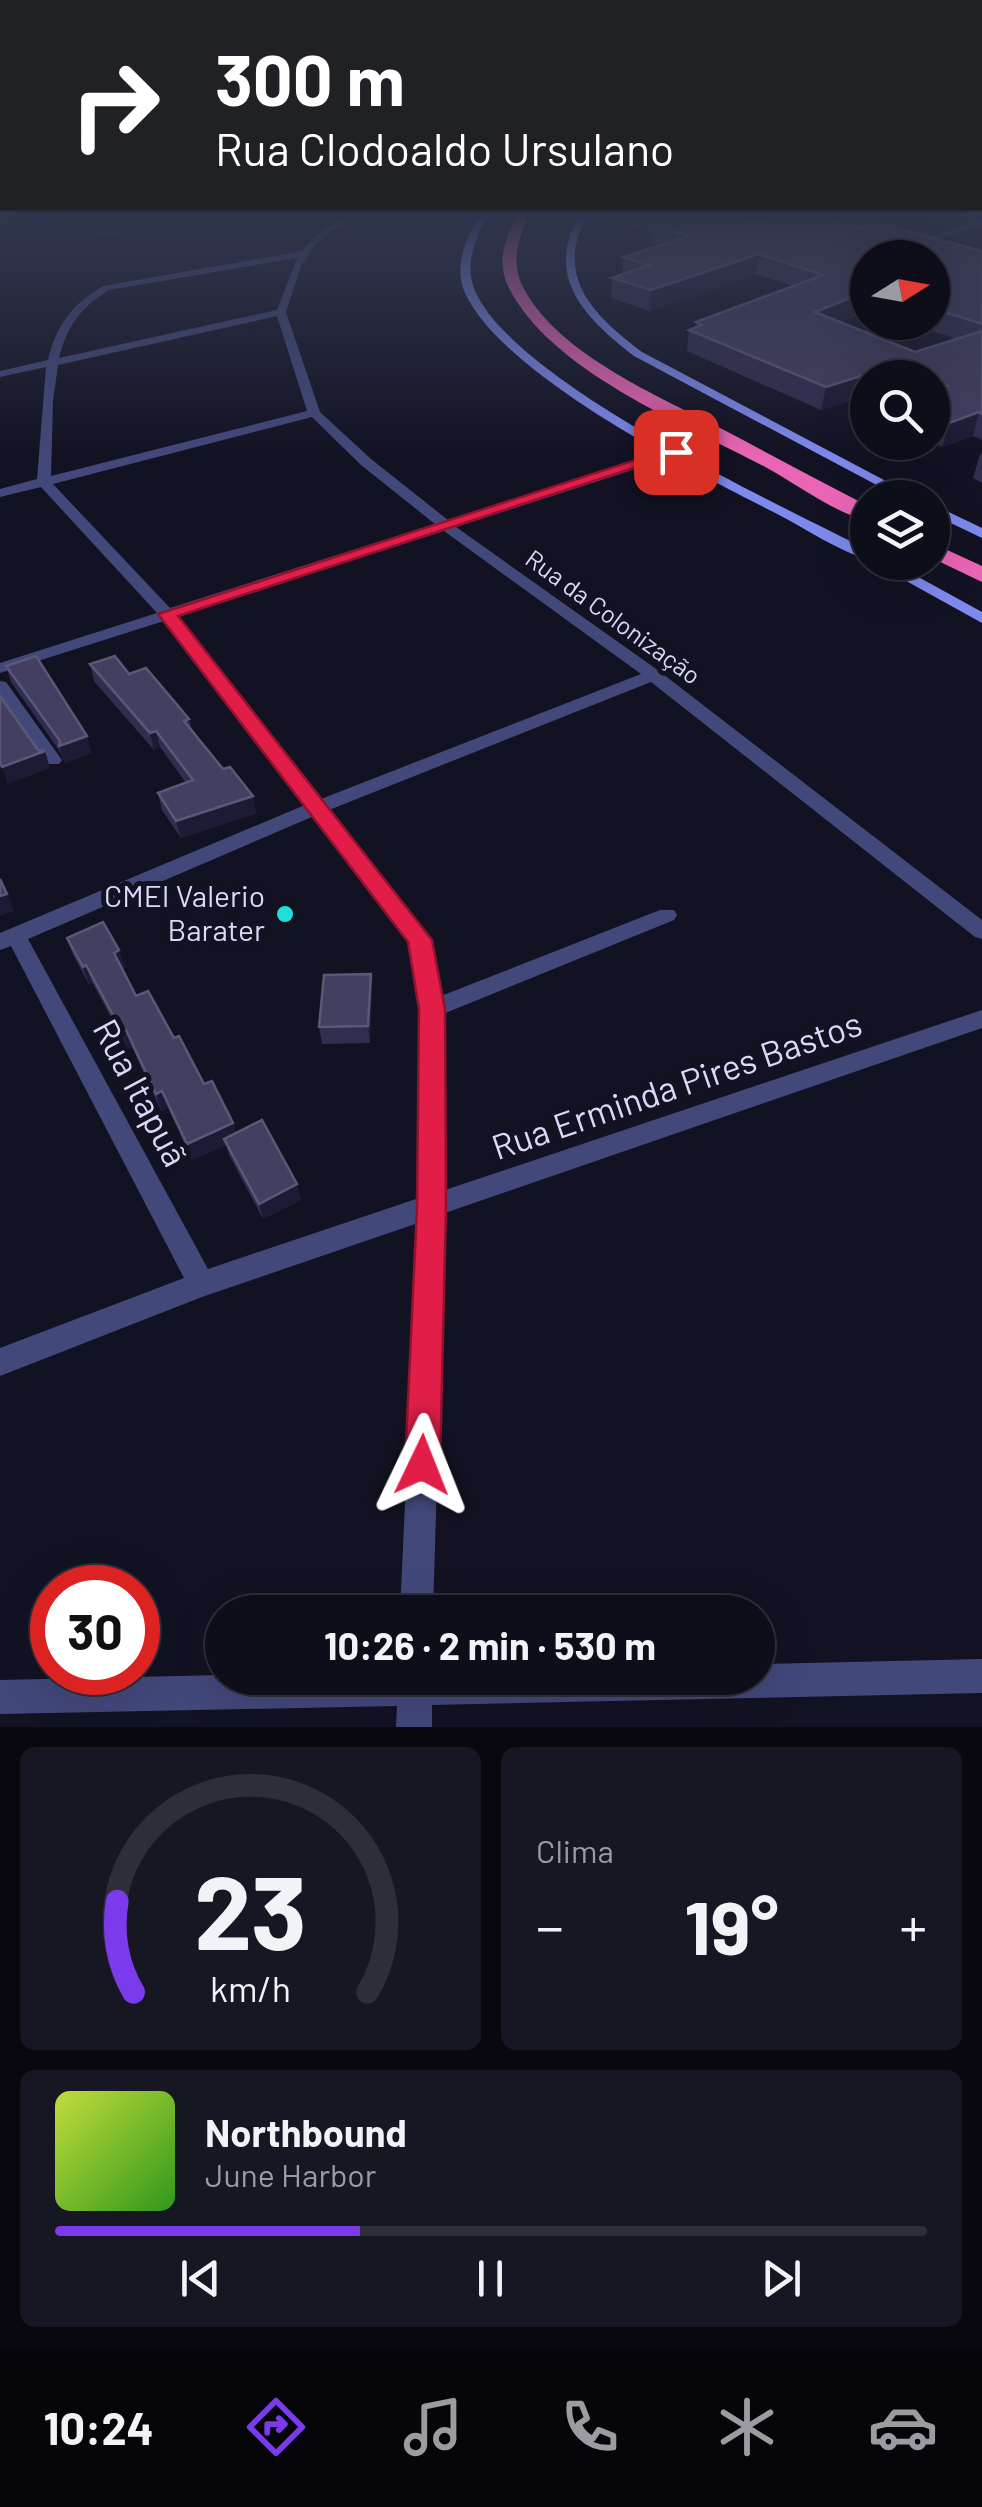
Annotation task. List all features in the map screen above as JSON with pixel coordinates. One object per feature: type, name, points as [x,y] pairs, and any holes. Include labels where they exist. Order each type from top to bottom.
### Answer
[{"type":"highway","points":[[522,295],[529,309],[563,342],[642,393],[850,504]]},
{"type":"highway","points":[[950,554],[982,566]]},
{"type":"highway","points":[[950,557],[982,575]]},
{"type":"main road","points":[[471,295],[486,322],[550,379],[850,546]]},
{"type":"main road","points":[[579,295],[611,335],[638,354],[878,480]]},
{"type":"main road","points":[[950,517],[982,534]]},
{"type":"main road","points":[[912,580],[982,618]]},
{"type":"street","points":[[90,295],[50,361],[44,482],[167,614],[420,940],[432,1009],[432,1207],[418,1595]]},
{"type":"street","points":[[2,371],[281,312],[288,295]]},
{"type":"street","name":"Rua da Colonização","points":[[281,312],[314,413],[366,462],[445,525],[653,676],[981,932]]},
{"type":"street","points":[[0,493],[314,413]]},
{"type":"street","points":[[0,668],[676,452]]},
{"type":"street","points":[[8,939],[318,806],[653,676]]},
{"type":"street","points":[[0,686],[52,760]]},
{"type":"street","points":[[432,1009],[667,914]]},
{"type":"street","name":"Rua Itapuã","points":[[8,939],[202,1284]]},
{"type":"street","name":"Rua Erminda Pires Bastos","points":[[0,1362],[202,1284],[982,1019]]},
{"type":"street","points":[[775,1678],[982,1676]]},
{"type":"street","points":[[0,1697],[205,1689]]},
{"type":"street","points":[[414,1727],[415,1695]]},
{"type":"building","points":[[770,295],[850,295],[850,298],[815,312],[850,326],[850,340],[885,340],[915,352],[982,331],[982,414],[950,423],[950,360],[850,360],[850,379],[826,387],[689,330],[702,325],[696,322]]},
{"type":"building","points":[[950,295],[982,295],[982,324],[950,314]]},
{"type":"building","points":[[36,656],[87,736],[59,746],[60,741],[6,666]]},
{"type":"building","points":[[115,656],[129,674],[146,668],[189,719],[184,721],[223,769],[230,767],[253,796],[176,821],[158,793],[193,780],[156,731],[150,733],[90,664]]},
{"type":"building","points":[[0,696],[38,750],[45,751],[2,767]]},
{"type":"building","points":[[103,922],[119,950],[114,953],[136,996],[148,991],[174,1038],[179,1036],[204,1084],[212,1081],[233,1123],[187,1144],[162,1091],[156,1094],[126,1030],[122,1032],[67,938]]},
{"type":"building","points":[[371,974],[368,1026],[319,1027],[324,975]]},
{"type":"building","points":[[262,1120],[297,1184],[259,1204],[224,1139]]},
{"type":"place","name":"CMEI Valerio Barater","points":[[285,914]]},
{"type":"route","points":[[422,1465],[432,1207],[432,1009],[420,940],[167,614],[676,452]]}]
